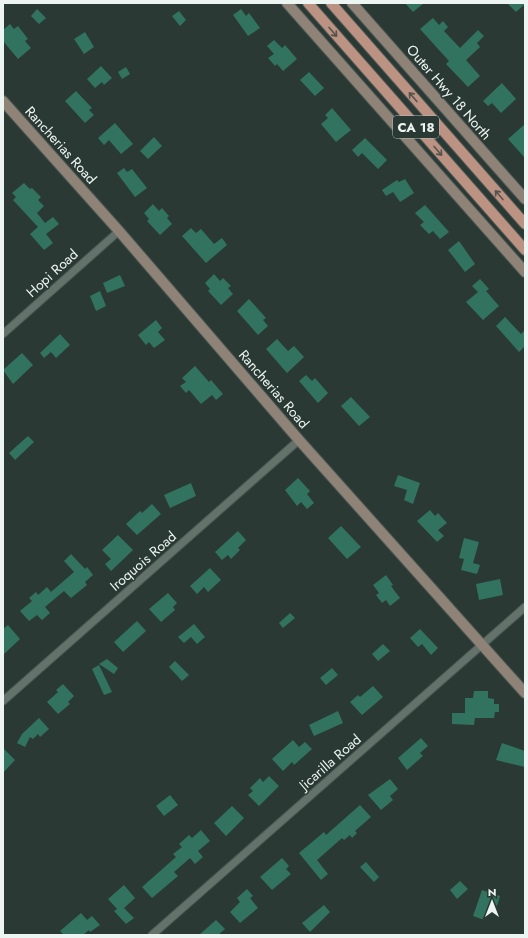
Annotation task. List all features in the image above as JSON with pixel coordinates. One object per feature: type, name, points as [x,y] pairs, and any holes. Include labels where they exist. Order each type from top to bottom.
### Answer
[{"type":"main road","name":"CA 18","points":[[308,3],[525,250]]},
{"type":"main road","name":"CA 18","points":[[331,3],[525,224]]},
{"type":"street","points":[[287,3],[525,272]]},
{"type":"street","name":"Outer Hwy 18 North","points":[[352,3],[525,199]]},
{"type":"street","name":"Rancherias Road","points":[[3,101],[119,231],[299,440],[525,693]]},
{"type":"street","name":"Hopi Road","points":[[3,334],[119,231]]},
{"type":"street","name":"Iroquois Road","points":[[3,701],[299,440]]},
{"type":"street","name":"Jicarilla Road","points":[[152,935],[525,607]]},
{"type":"building","points":[[405,3],[424,3],[413,12]]},
{"type":"building","points":[[507,3],[525,3],[525,4],[516,12]]},
{"type":"building","points":[[37,9],[46,18],[39,24],[31,16]]},
{"type":"building","points":[[241,9],[246,16],[249,13],[260,28],[248,36],[233,15]]},
{"type":"building","points":[[179,11],[186,20],[180,26],[172,16]]},
{"type":"building","points":[[433,18],[439,25],[443,21],[448,27],[444,31],[460,48],[478,30],[484,36],[477,43],[480,47],[466,60],[480,76],[468,87],[446,64],[449,61],[420,29]]},
{"type":"building","points":[[10,24],[14,29],[18,26],[28,39],[25,41],[31,48],[18,59],[3,41],[3,30]]},
{"type":"building","points":[[85,32],[94,47],[84,54],[74,39]]},
{"type":"building","points":[[274,40],[282,48],[285,45],[297,59],[283,71],[277,64],[275,66],[268,58],[274,54],[267,46]]},
{"type":"building","points":[[101,66],[112,78],[104,85],[102,82],[95,88],[87,79]]},
{"type":"building","points":[[126,67],[130,74],[122,79],[118,72]]},
{"type":"building","points":[[309,72],[324,88],[315,96],[300,80]]},
{"type":"building","points":[[502,83],[516,99],[501,113],[492,103],[488,106],[483,101]]},
{"type":"building","points":[[76,91],[92,108],[89,110],[94,115],[85,123],[65,101]]},
{"type":"building","points":[[332,108],[351,130],[336,142],[321,124],[328,118],[325,115]]},
{"type":"building","points":[[115,123],[133,144],[121,154],[109,140],[104,145],[98,138]]},
{"type":"building","points":[[525,124],[525,158],[508,139]]},
{"type":"building","points":[[154,137],[162,146],[148,159],[140,151]]},
{"type":"building","points":[[365,138],[387,160],[378,169],[362,153],[358,157],[352,150]]},
{"type":"building","points":[[124,168],[127,172],[132,169],[147,188],[135,197],[117,173]]},
{"type":"building","points":[[405,179],[414,193],[400,202],[393,192],[386,196],[382,190],[397,180],[399,182]]},
{"type":"building","points":[[24,183],[30,189],[32,188],[41,197],[38,200],[44,206],[37,213],[45,223],[53,217],[59,224],[46,234],[53,243],[44,250],[30,234],[38,227],[13,200],[16,197],[12,193]]},
{"type":"building","points":[[153,204],[159,211],[162,208],[169,216],[167,218],[172,224],[160,235],[147,221],[149,219],[144,213]]},
{"type":"building","points":[[425,205],[449,232],[440,239],[433,231],[429,234],[420,225],[424,222],[415,213]]},
{"type":"building","points":[[191,228],[196,233],[201,229],[214,244],[222,238],[227,245],[206,263],[182,236]]},
{"type":"building","points":[[459,241],[475,264],[465,272],[448,250]]},
{"type":"building","points":[[214,274],[220,281],[223,278],[231,286],[228,288],[233,294],[221,305],[208,291],[210,289],[205,283]]},
{"type":"building","points":[[120,275],[125,286],[107,293],[103,283]]},
{"type":"building","points":[[480,279],[489,289],[486,291],[499,306],[483,320],[466,302],[478,292],[472,286]]},
{"type":"building","points":[[100,291],[106,306],[96,311],[90,296]]},
{"type":"building","points":[[249,299],[266,318],[263,320],[268,326],[258,335],[237,311]]},
{"type":"building","points":[[505,317],[521,334],[525,330],[525,346],[519,352],[496,326]]},
{"type":"building","points":[[156,320],[162,328],[158,332],[165,340],[154,348],[149,342],[146,345],[138,335]]},
{"type":"building","points":[[60,334],[70,345],[56,358],[51,352],[44,358],[40,353]]},
{"type":"building","points":[[277,339],[288,351],[294,346],[304,357],[287,373],[266,349]]},
{"type":"building","points":[[22,353],[33,365],[13,384],[3,370]]},
{"type":"building","points":[[195,366],[209,382],[211,380],[223,394],[216,400],[212,395],[201,404],[189,390],[186,393],[180,386],[186,382],[182,378]]},
{"type":"building","points":[[306,375],[312,381],[315,378],[328,393],[318,403],[299,381]]},
{"type":"building","points":[[351,397],[370,417],[359,426],[341,406]]},
{"type":"building","points":[[28,436],[34,442],[15,460],[9,453]]},
{"type":"building","points":[[398,475],[420,483],[413,504],[404,500],[407,490],[394,486]]},
{"type":"building","points":[[298,478],[310,491],[307,494],[314,503],[307,509],[301,502],[297,506],[285,490]]},
{"type":"building","points":[[191,483],[196,496],[170,508],[164,495]]},
{"type":"building","points":[[152,504],[161,514],[137,535],[126,524],[140,511],[142,513]]},
{"type":"building","points":[[430,510],[435,516],[438,513],[447,523],[438,530],[444,536],[437,542],[417,521]]},
{"type":"building","points":[[341,526],[361,547],[347,559],[328,538]]},
{"type":"building","points":[[238,531],[246,540],[238,548],[240,550],[231,559],[228,555],[222,560],[215,552]]},
{"type":"building","points":[[118,535],[133,550],[111,571],[105,564],[111,559],[102,550]]},
{"type":"building","points":[[464,538],[479,542],[473,563],[480,565],[477,574],[461,570],[464,559],[459,558]]},
{"type":"building","points":[[71,554],[85,569],[87,567],[93,575],[85,582],[87,585],[71,598],[64,591],[45,607],[50,613],[42,620],[37,615],[29,621],[20,611],[32,601],[29,598],[36,592],[38,595],[47,587],[51,592],[74,572],[64,561]]},
{"type":"building","points":[[210,568],[221,580],[208,592],[204,587],[197,594],[190,586]]},
{"type":"building","points":[[386,575],[393,585],[391,586],[400,598],[390,606],[386,600],[382,603],[376,595],[379,593],[373,585]]},
{"type":"building","points":[[500,579],[503,595],[479,600],[476,584]]},
{"type":"building","points":[[168,593],[177,603],[173,607],[175,610],[161,622],[149,609]]},
{"type":"building","points":[[290,613],[295,618],[283,628],[279,623]]},
{"type":"building","points":[[137,621],[146,631],[123,652],[114,642]]},
{"type":"building","points":[[194,624],[205,637],[197,644],[191,637],[184,643],[178,637]]},
{"type":"building","points":[[8,625],[20,639],[3,655],[3,629]]},
{"type":"building","points":[[420,629],[438,648],[431,655],[422,644],[418,647],[410,638]]},
{"type":"building","points":[[383,644],[390,651],[378,661],[372,654]]},
{"type":"building","points":[[107,659],[118,668],[114,674],[99,664]]},
{"type":"building","points":[[175,661],[189,675],[182,681],[169,667]]},
{"type":"building","points":[[99,665],[112,692],[104,695],[92,669]]},
{"type":"building","points":[[332,668],[338,675],[326,685],[320,678]]},
{"type":"building","points":[[63,684],[74,696],[68,702],[70,704],[58,714],[47,702],[58,692],[56,690]]},
{"type":"building","points":[[373,686],[383,697],[362,715],[350,702],[358,695],[360,697]]},
{"type":"building","points":[[474,691],[488,691],[488,698],[494,699],[494,704],[499,704],[499,712],[495,712],[494,718],[475,718],[474,725],[452,724],[452,713],[465,713],[465,698],[473,698]]},
{"type":"building","points":[[338,711],[343,723],[314,736],[309,725]]},
{"type":"building","points":[[39,718],[49,729],[40,737],[38,734],[33,739],[30,737],[25,747],[17,743],[22,734]]},
{"type":"building","points":[[421,738],[428,746],[420,753],[423,756],[407,770],[398,758]]},
{"type":"building","points":[[293,740],[299,747],[305,742],[312,749],[294,765],[292,762],[283,771],[272,759]]},
{"type":"building","points":[[502,743],[525,751],[525,767],[496,760]]},
{"type":"building","points":[[3,748],[15,760],[3,773]]},
{"type":"building","points":[[269,776],[279,786],[259,806],[248,795],[253,791],[250,788],[260,778],[263,782]]},
{"type":"building","points":[[390,779],[398,789],[390,796],[393,800],[381,810],[368,795]]},
{"type":"building","points":[[170,795],[178,805],[164,816],[156,806]]},
{"type":"building","points":[[360,805],[371,817],[355,831],[357,833],[352,838],[350,835],[344,840],[342,838],[317,860],[328,874],[321,880],[299,853],[324,832],[326,835]]},
{"type":"building","points":[[232,806],[244,818],[226,836],[214,823]]},
{"type":"building","points":[[201,830],[210,841],[198,851],[203,857],[195,864],[190,858],[174,872],[178,876],[152,898],[142,887],[176,857],[173,854],[182,847],[179,844],[189,835],[192,838]]},
{"type":"building","points":[[282,858],[289,866],[286,869],[291,874],[272,890],[260,877]]},
{"type":"building","points":[[366,862],[379,877],[374,882],[360,867]]},
{"type":"building","points":[[460,881],[468,889],[457,899],[450,890]]},
{"type":"building","points":[[124,885],[135,898],[124,908],[134,918],[126,924],[114,911],[117,909],[108,899]]},
{"type":"building","points":[[247,889],[253,896],[250,898],[258,908],[240,923],[230,912],[240,902],[237,898]]},
{"type":"building","points":[[482,890],[500,896],[497,906],[489,904],[484,920],[473,916]]},
{"type":"building","points":[[324,905],[330,912],[310,932],[302,923]]},
{"type":"building","points":[[81,913],[87,920],[92,916],[100,925],[90,932],[89,930],[83,935],[64,935],[60,931]]},
{"type":"building","points":[[216,920],[225,929],[218,935],[199,935]]}]
